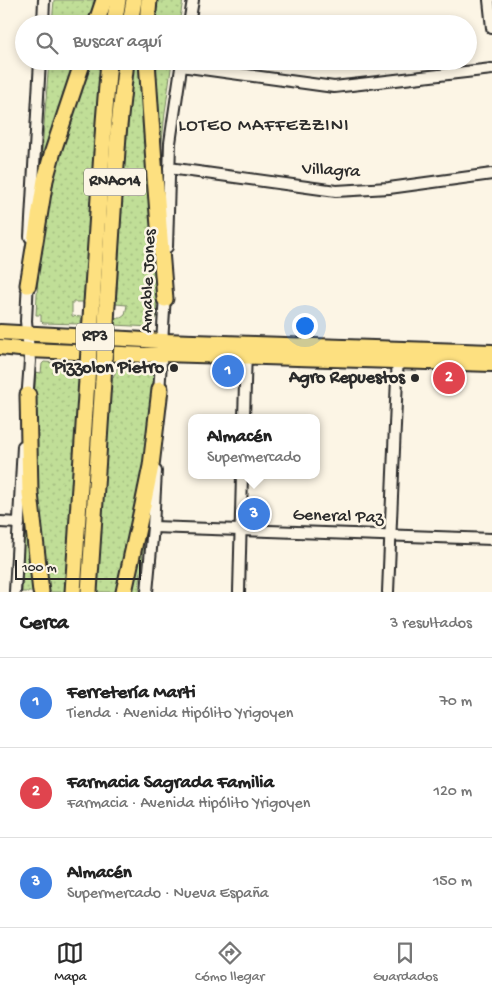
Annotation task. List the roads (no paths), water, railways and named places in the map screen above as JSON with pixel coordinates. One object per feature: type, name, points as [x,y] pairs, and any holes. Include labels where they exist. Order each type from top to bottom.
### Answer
[{"type":"highway","points":[[99,15],[104,0]]},
{"type":"highway","points":[[116,15],[118,0]]},
{"type":"highway","points":[[132,15],[134,0]]},
{"type":"highway","points":[[148,15],[149,0]]},
{"type":"highway","points":[[28,285],[45,180],[80,70]]},
{"type":"highway","name":"RNA014","points":[[73,592],[108,70]]},
{"type":"highway","name":"RNA014","points":[[89,592],[118,135],[125,70]]},
{"type":"highway","points":[[148,70],[165,299]]},
{"type":"highway","points":[[124,592],[151,466],[160,389]]},
{"type":"highway","points":[[28,395],[29,478],[41,592]]},
{"type":"main road","name":"RP3","points":[[0,332],[162,347],[398,355],[492,364]]},
{"type":"main road","name":"RP3","points":[[0,347],[145,355],[162,347]]},
{"type":"main road","name":"RP3","points":[[398,355],[492,352]]},
{"type":"street","points":[[43,15],[44,0]]},
{"type":"street","points":[[190,15],[193,0]]},
{"type":"street","points":[[489,0],[492,28]]},
{"type":"street","points":[[477,70],[492,68]]},
{"type":"street","points":[[15,592],[24,428],[30,361],[26,321],[39,70]]},
{"type":"street","name":"Amable Jones","points":[[147,592],[153,527],[165,299],[171,134],[181,70]]},
{"type":"street","points":[[222,70],[334,87],[475,70]]},
{"type":"street","name":"Villagra","points":[[169,168],[336,191],[388,188],[492,174]]},
{"type":"street","points":[[244,414],[246,350]]},
{"type":"street","points":[[388,592],[398,355]]},
{"type":"street","points":[[239,592],[242,479]]},
{"type":"street","points":[[0,522],[19,523]]},
{"type":"street","name":"General Paz","points":[[153,527],[492,539]]},
{"type":"place","name":"Pizzolon Pietro","points":[[174,368]]},
{"type":"place","name":"Ferretería Marti","points":[[228,371]]},
{"type":"place","name":"Agro Repuestos","points":[[415,378]]},
{"type":"place","name":"Farmacia Sagrada Familia","points":[[449,378]]},
{"type":"place","name":"Almacén","points":[[254,514]]},
{"type":"district","name":"LOTEO MAFFEZZINI","points":[[264,126]]}]
